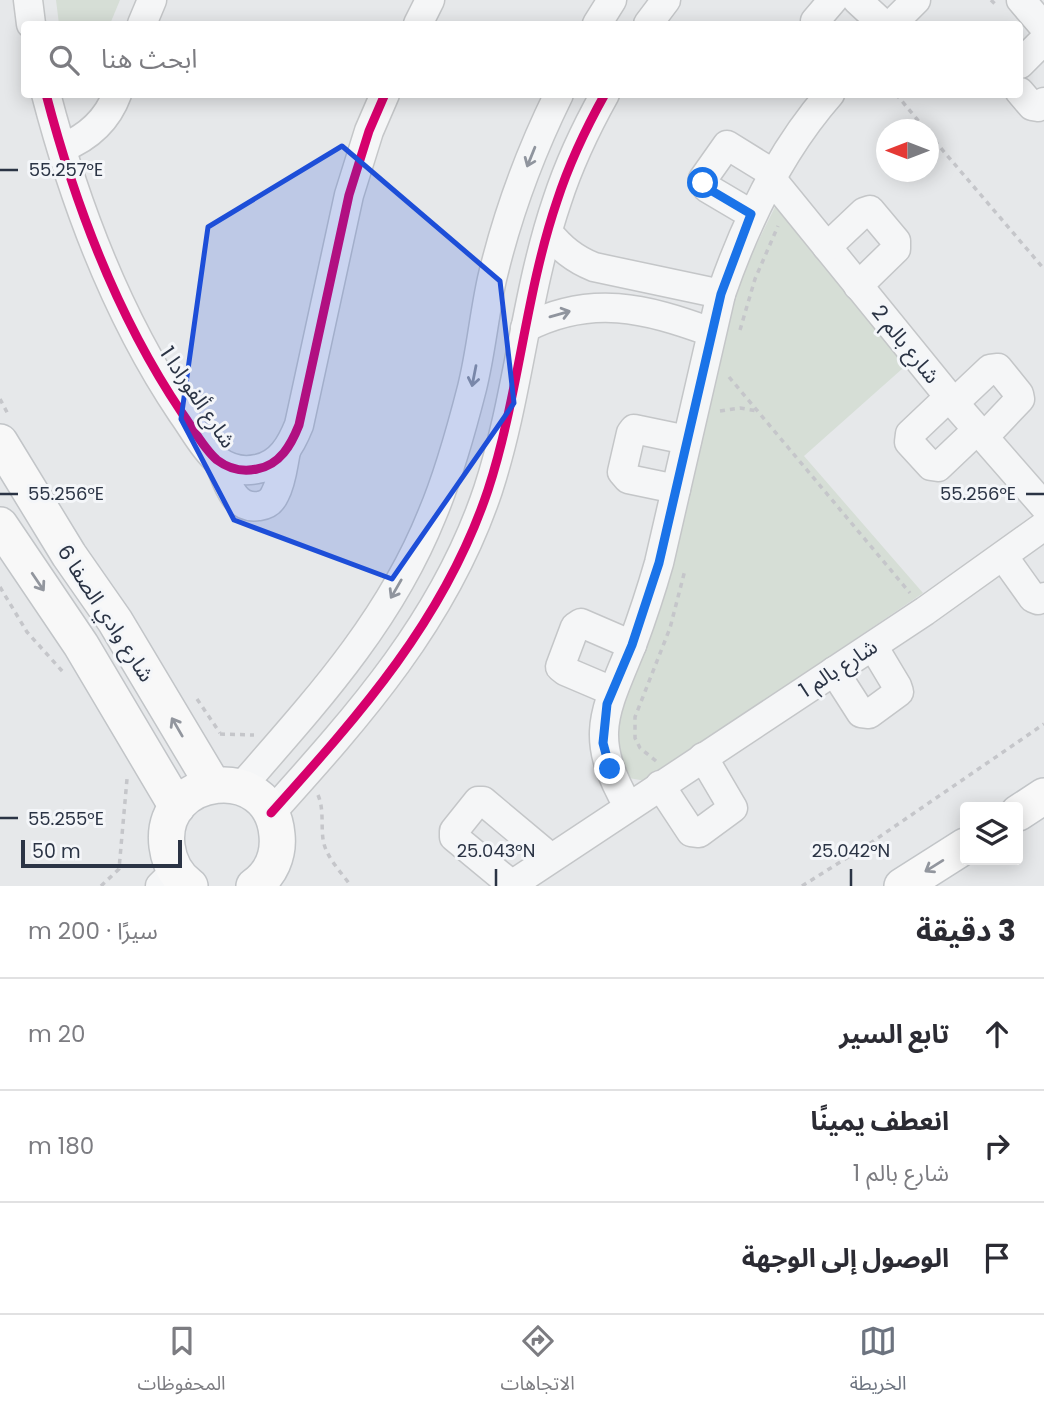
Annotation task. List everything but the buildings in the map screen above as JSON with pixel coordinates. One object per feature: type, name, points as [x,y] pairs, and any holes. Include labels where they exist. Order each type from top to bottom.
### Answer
[{"type":"main road","name":"شارع وادي الصفا 6","points":[[0,442],[62,544],[115,621],[191,750],[227,786],[258,797],[275,828]]},
{"type":"main road","name":"شارع وادي الصفا 6","points":[[0,525],[81,645],[177,807]]},
{"type":"main road","points":[[175,881],[166,839],[169,822],[177,807],[197,790],[227,786]]},
{"type":"main road","points":[[1023,810],[1044,796]]},
{"type":"main road","points":[[254,886],[269,871],[276,858],[275,828]]},
{"type":"main road","points":[[275,828],[288,886]]},
{"type":"main road","points":[[902,886],[960,849]]},
{"type":"street","points":[[28,0],[31,21]]},
{"type":"street","points":[[143,21],[152,0]]},
{"type":"street","points":[[420,21],[430,0]]},
{"type":"street","points":[[599,21],[612,0]]},
{"type":"street","points":[[650,21],[666,0]]},
{"type":"street","points":[[815,21],[833,0]]},
{"type":"street","points":[[857,0],[880,21]]},
{"type":"street","points":[[895,21],[915,0]]},
{"type":"street","points":[[1023,57],[1038,20]]},
{"type":"street","points":[[1023,96],[1032,106],[1038,107],[1044,102]]},
{"type":"street","name":"شارع ألفورادا 1","points":[[47,98],[107,274],[138,338],[210,454],[233,469],[247,471],[262,469],[276,462],[286,451],[304,411],[349,195],[369,131],[383,98]]},
{"type":"street","points":[[62,148],[93,130],[106,116],[115,98]]},
{"type":"street","points":[[227,786],[275,748],[360,646],[401,582],[423,537],[446,478],[472,387],[492,279],[506,226],[523,175],[557,98]]},
{"type":"street","points":[[275,828],[305,775],[369,702],[398,664],[425,623],[470,536],[504,433],[557,200],[603,98]]},
{"type":"street","points":[[628,806],[610,769],[603,743],[605,716],[659,563],[687,440],[725,336],[721,294],[751,214],[776,182],[798,136],[827,98]]},
{"type":"street","name":"شارع بالم 2","points":[[751,214],[707,188],[703,179],[727,145],[776,182],[858,286],[981,433],[1044,522]]},
{"type":"street","points":[[827,247],[864,212],[870,210],[896,241],[896,249],[858,286]]},
{"type":"street","points":[[548,232],[577,260],[603,270],[721,294]]},
{"type":"street","points":[[598,307],[603,270]]},
{"type":"street","points":[[662,317],[668,284]]},
{"type":"street","points":[[526,328],[566,311],[598,307],[633,310],[725,336]]},
{"type":"street","points":[[998,368],[1020,399],[981,433],[938,467],[931,466],[909,442],[910,433],[990,369],[998,368]]},
{"type":"street","points":[[676,489],[628,479],[622,472],[634,429],[687,440]]},
{"type":"street","name":"شارع بالم 1","points":[[528,877],[628,806],[925,611],[1003,556],[1044,522]]},
{"type":"street","points":[[1003,556],[1033,598],[1038,600],[1044,597]]},
{"type":"street","points":[[612,691],[560,667],[575,627],[581,623],[632,645]]},
{"type":"street","points":[[834,671],[861,713],[869,714],[899,692],[873,646]]},
{"type":"street","points":[[665,782],[691,832],[699,833],[733,808],[703,757]]},
{"type":"path","points":[[899,98],[917,119]]},
{"type":"path","points":[[939,145],[1044,269]]},
{"type":"path","points":[[725,336],[755,279],[778,225],[776,182]]},
{"type":"path","points":[[726,388],[729,377],[925,611]]},
{"type":"path","points":[[723,400],[720,411],[740,408],[759,412]]},
{"type":"path","points":[[665,782],[652,757],[640,748],[634,728],[638,705],[670,628],[686,565]]},
{"type":"path","points":[[0,587],[27,632],[69,679]]},
{"type":"path","points":[[803,886],[1044,724]]},
{"type":"path","points":[[191,750],[207,738],[220,733],[255,735],[275,748]]},
{"type":"path","points":[[101,886],[119,869],[127,779],[124,768]]},
{"type":"path","points":[[305,775],[320,799],[326,850],[351,886]]},
{"type":"highlighted area","points":[[342,146],[500,281],[514,403],[392,579],[234,520],[181,419],[208,227]]},
{"type":"shaded area","points":[[56,0],[120,0],[111,21],[59,21]]},
{"type":"shaded area","points":[[778,201],[911,361],[804,456],[923,593],[646,781],[617,776],[609,743],[730,298]]},
{"type":"cycle path","points":[[47,98],[85,219],[118,300],[138,339],[159,377],[207,450],[226,466],[247,470],[265,467],[278,459],[288,447],[299,425],[349,195],[369,131],[383,98]]},
{"type":"cycle path","points":[[271,813],[336,739],[397,663],[424,623],[470,537],[499,454],[546,237],[572,160],[603,98]]},
{"type":"route","points":[[610,769],[603,743],[607,704],[632,645],[659,563],[721,294],[751,214],[703,183]]}]
